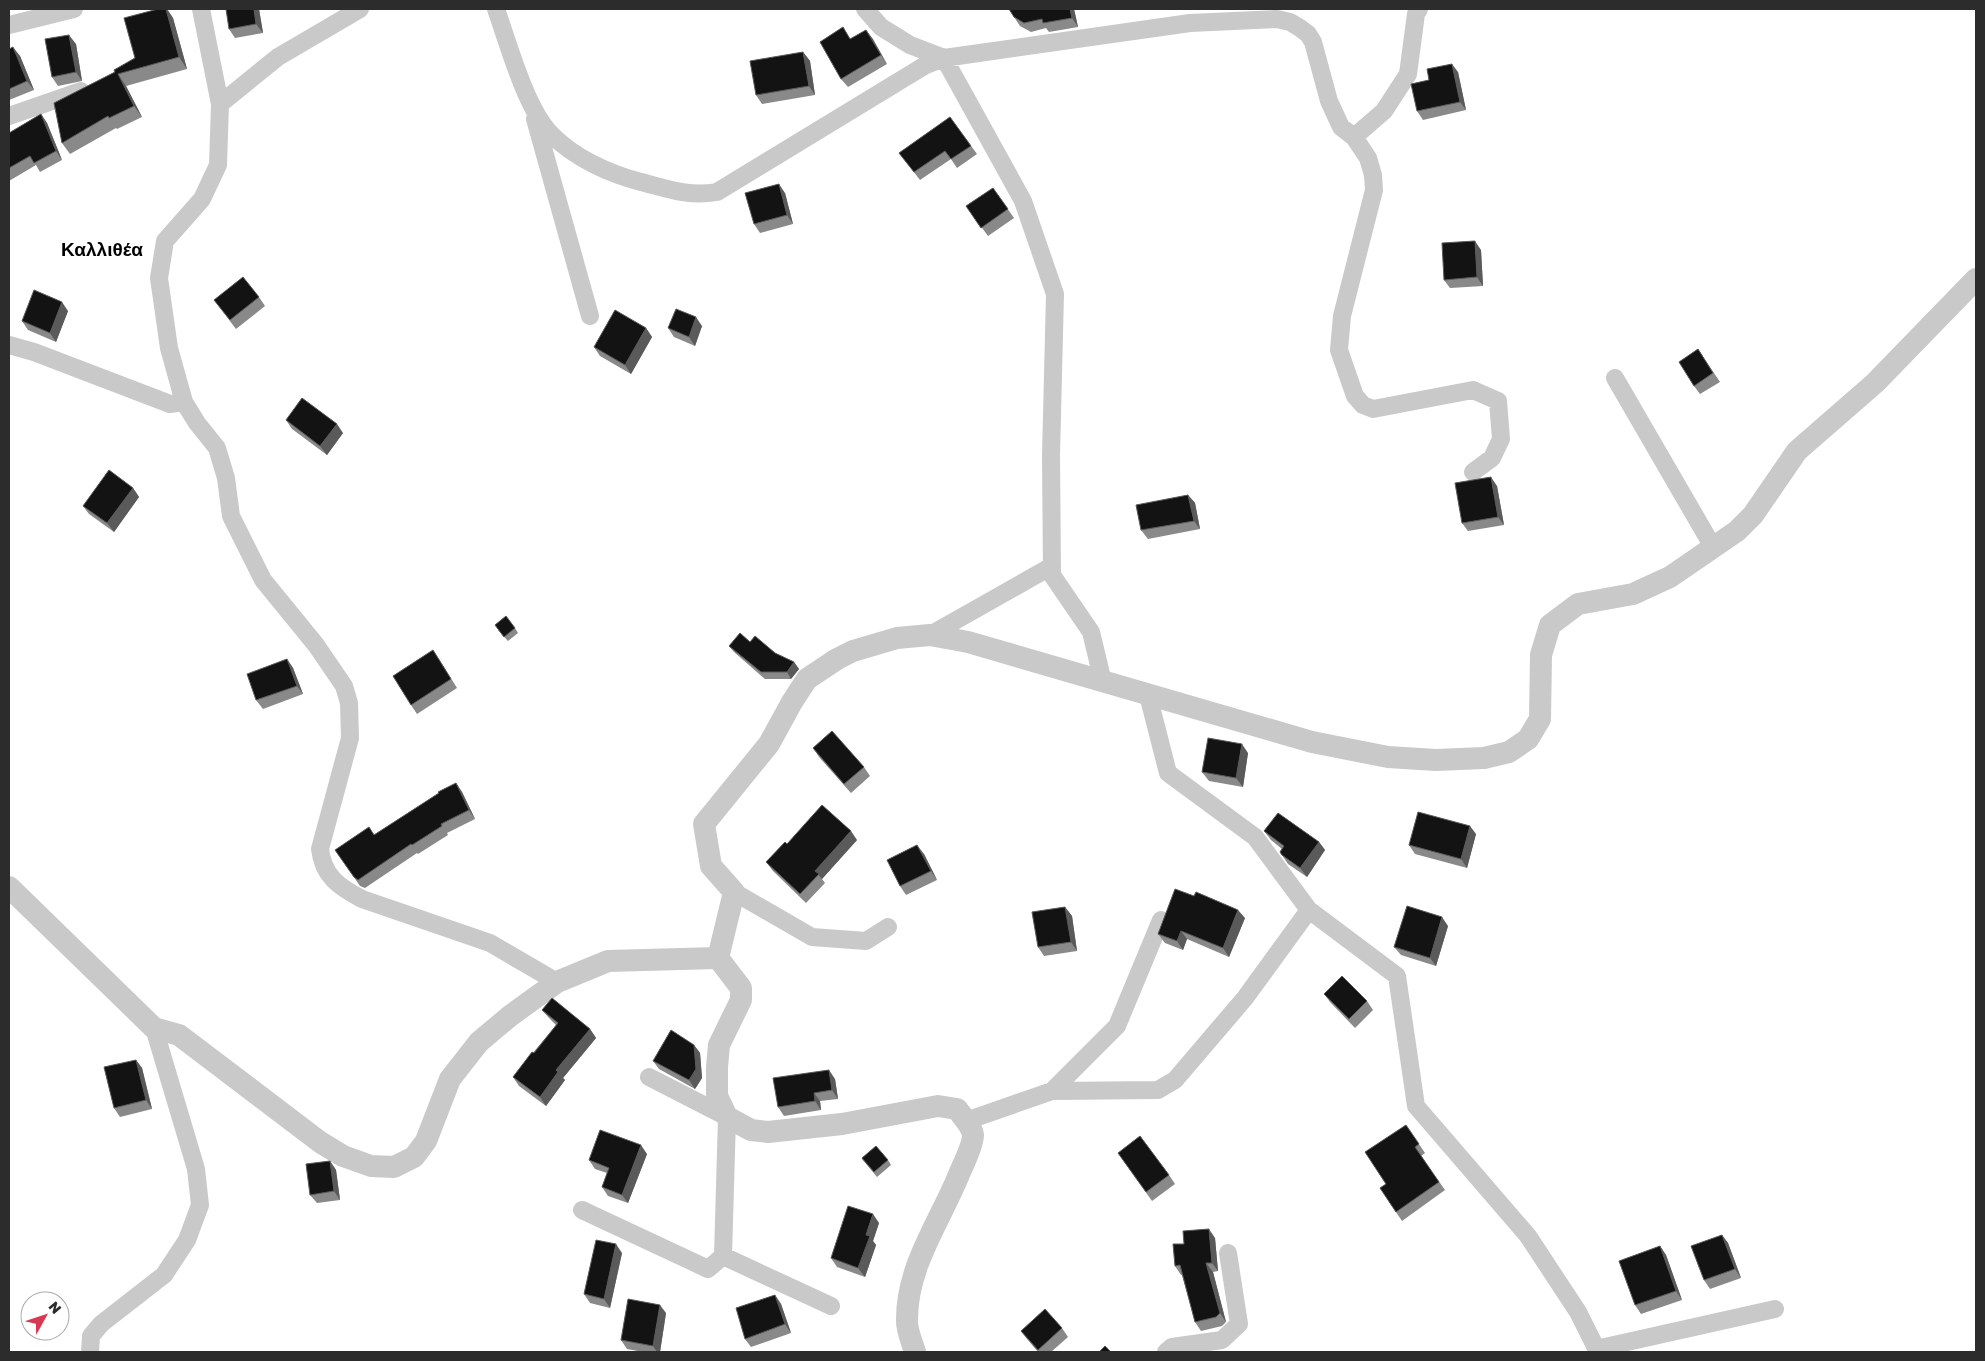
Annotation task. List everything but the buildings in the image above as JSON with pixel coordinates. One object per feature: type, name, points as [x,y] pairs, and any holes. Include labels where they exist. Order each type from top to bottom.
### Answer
[{"type":"street","points":[[9,25],[74,9]]},
{"type":"street","points":[[201,9],[220,104],[218,165],[202,199],[165,241],[159,278],[169,348],[184,402],[197,423],[217,448],[226,478],[231,516],[263,580],[316,645],[344,686],[349,703],[350,738],[320,848],[322,863],[331,877],[346,890],[362,899],[490,943],[557,982]]},
{"type":"street","points":[[220,104],[278,57],[360,9]]},
{"type":"street","points":[[496,9],[531,105],[590,316]]},
{"type":"street","points":[[865,9],[881,28],[910,45],[944,58],[1023,201],[1055,294],[1051,456],[1052,575],[1091,632],[1103,682]]},
{"type":"street","points":[[1354,137],[1384,111],[1408,74],[1416,14],[1419,9]]},
{"type":"street","points":[[531,105],[550,134],[577,154],[623,177],[698,195],[716,192],[924,66],[944,58],[1190,23],[1277,19],[1290,22],[1308,34],[1314,42],[1329,101],[1341,126],[1354,137],[1368,158],[1373,176],[1374,190],[1342,316],[1339,350],[1355,396],[1363,404],[1373,409],[1473,390],[1498,401],[1501,439],[1492,458],[1472,472]]},
{"type":"street","points":[[9,116],[81,91]]},
{"type":"street","points":[[888,926],[866,941],[812,937],[734,892],[710,866],[704,824],[769,744],[807,679],[837,659],[853,651],[897,638],[930,635],[968,642],[1312,742],[1388,757],[1436,760],[1484,758],[1509,752],[1528,738],[1540,719],[1540,655],[1550,625],[1578,604],[1633,594],[1670,577],[1737,531],[1753,514],[1797,451],[1875,383],[1976,279]]},
{"type":"street","points":[[9,345],[34,352],[170,404],[184,402]]},
{"type":"street","points":[[1615,378],[1713,547]]},
{"type":"street","points":[[930,635],[1052,566]]},
{"type":"street","points":[[1148,695],[1168,773],[1255,837],[1308,910],[1397,976],[1416,1106],[1528,1236],[1578,1312],[1597,1350],[1775,1309]]},
{"type":"street","points":[[9,887],[154,1028],[179,1035],[305,1131],[343,1156],[371,1166],[394,1167],[414,1157],[426,1141],[450,1079],[479,1042],[510,1016],[557,982],[608,961],[718,958]]},
{"type":"street","points":[[718,958],[734,892]]},
{"type":"street","points":[[966,1121],[1052,1090],[1158,1090],[1175,1080],[1245,998],[1308,910]]},
{"type":"street","points":[[1052,1090],[1116,1026],[1161,920]]},
{"type":"street","points":[[582,1210],[708,1269],[723,1256],[727,1117],[717,1096],[717,1067],[720,1045],[741,1000],[741,988],[718,958]]},
{"type":"street","points":[[90,1352],[91,1336],[101,1324],[164,1275],[187,1240],[200,1205],[196,1169],[154,1028]]},
{"type":"street","points":[[649,1077],[751,1130],[768,1132],[842,1124],[938,1106],[957,1109],[973,1135],[951,1194],[924,1247],[912,1284],[906,1320],[915,1352]]},
{"type":"street","points":[[1166,1352],[1172,1347],[1222,1340],[1238,1324],[1228,1253]]},
{"type":"street","points":[[723,1256],[831,1306]]},
{"type":"district","name":"Καλλιθέα","points":[[102,248]]}]
